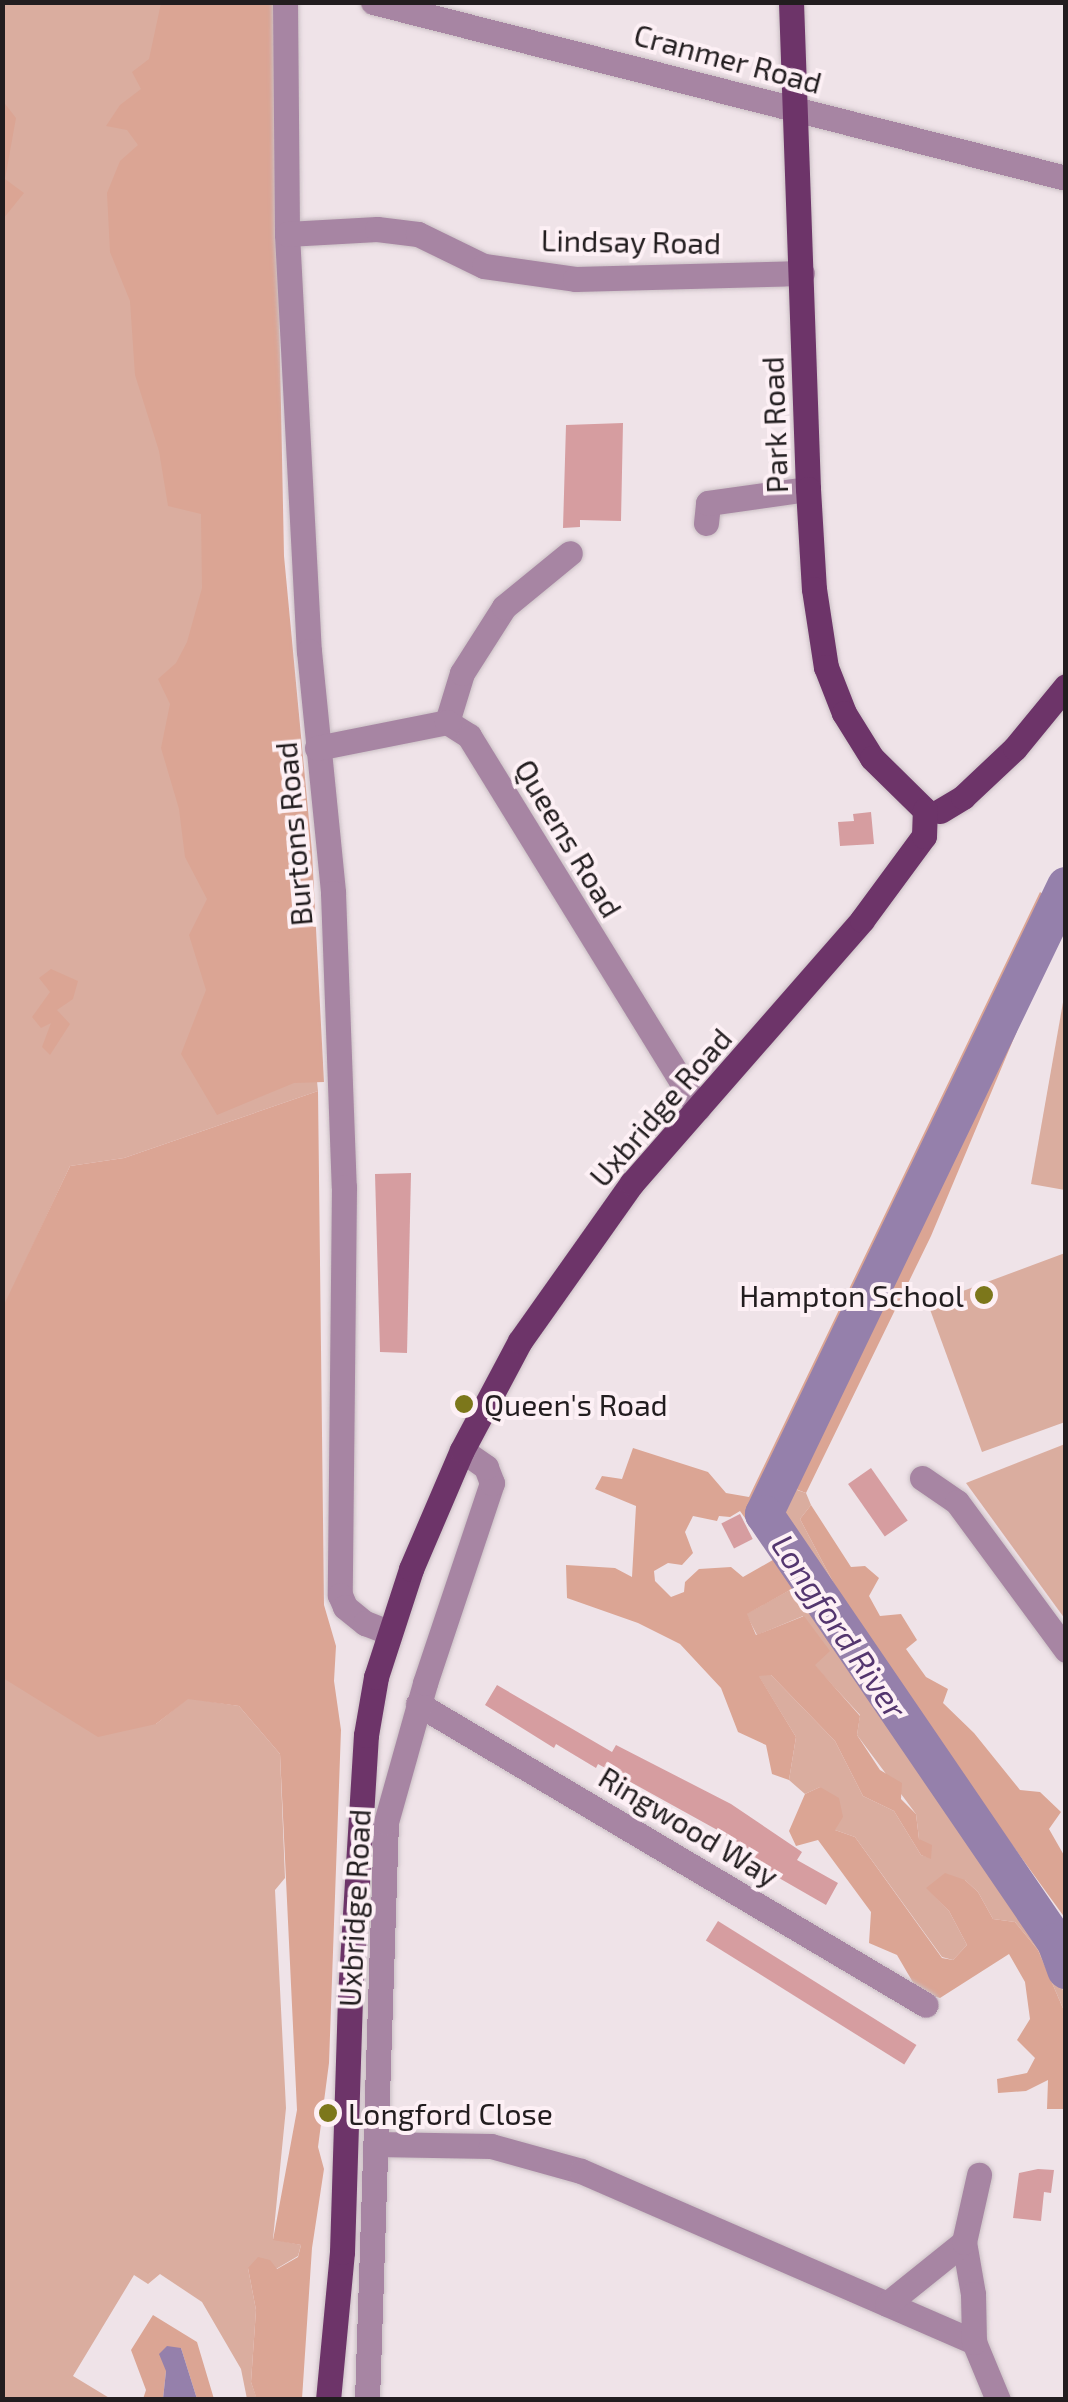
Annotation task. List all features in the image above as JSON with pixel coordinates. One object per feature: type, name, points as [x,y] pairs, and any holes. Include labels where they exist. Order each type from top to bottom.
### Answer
[{"type":"main road","name":"Park Road","points":[[791,2],[808,489],[814,589],[826,667],[844,714],[872,758],[930,814]]},
{"type":"main road","name":"Uxbridge Road","points":[[328,2400],[343,2226],[358,1823],[366,1735],[389,1632],[462,1450],[520,1340],[632,1184],[862,920],[924,836],[930,814],[963,797],[1016,748],[1066,686]]},
{"type":"street","name":"Burtons Road","points":[[284,2],[287,234],[317,748],[333,892],[344,1187],[340,1595],[345,1607],[364,1623],[389,1632]]},
{"type":"street","name":"Cranmer Road","points":[[373,2],[760,97],[795,110],[1066,178]]},
{"type":"street","name":"Lindsay Road","points":[[287,234],[377,229],[418,234],[484,266],[575,279],[802,273]]},
{"type":"street","points":[[706,523],[708,503],[808,489]]},
{"type":"street","points":[[317,748],[448,722],[462,674],[504,606],[570,553]]},
{"type":"street","name":"Queens Road","points":[[448,722],[469,736],[698,1108]]},
{"type":"street","name":"Uxbridge Road","points":[[367,2400],[386,1822],[418,1704],[492,1483],[486,1467],[462,1450]]},
{"type":"street","points":[[922,1478],[957,1502],[1066,1650]]},
{"type":"street","name":"Ringwood Way","points":[[418,1704],[926,2005]]},
{"type":"street","points":[[376,2144],[490,2146],[580,2171],[974,2342]]},
{"type":"street","points":[[979,2175],[964,2242],[973,2294],[974,2342],[998,2400]]},
{"type":"street","points":[[887,2304],[964,2242]]},
{"type":"shaded area","points":[[3,3],[251,3],[267,576],[318,1091],[124,1158],[70,1166],[3,1309]]},
{"type":"shaded area","points":[[161,3],[273,3],[284,556],[312,852],[324,1082],[294,1083],[217,1115],[181,1054],[206,990],[189,935],[207,899],[185,857],[179,809],[161,748],[170,704],[158,679],[176,663],[187,642],[202,588],[201,514],[168,506],[159,451],[135,375],[130,301],[110,252],[107,193],[120,161],[138,145],[127,130],[106,126],[120,105],[141,89],[132,72],[149,59]]},
{"type":"shaded area","points":[[2,100],[16,118],[5,179],[24,193],[3,219]]},
{"type":"shaded area","points":[[1040,892],[1065,910],[1065,931],[1043,969],[931,1236],[806,1493],[772,1480],[759,1519],[750,1525],[740,1511],[730,1517],[719,1516],[717,1521],[693,1516],[685,1532],[693,1553],[682,1565],[668,1563],[654,1571],[655,1581],[671,1597],[684,1592],[685,1582],[699,1569],[731,1567],[743,1577],[778,1557],[799,1585],[747,1614],[756,1635],[804,1616],[830,1651],[815,1665],[860,1716],[857,1735],[880,1770],[902,1783],[901,1799],[916,1814],[919,1839],[932,1845],[931,1859],[921,1855],[894,1811],[863,1796],[835,1741],[771,1675],[759,1676],[796,1737],[789,1780],[772,1774],[766,1745],[738,1732],[721,1688],[680,1644],[638,1623],[567,1598],[566,1565],[615,1568],[632,1577],[636,1506],[595,1489],[602,1476],[622,1479],[633,1448],[708,1472],[726,1493],[749,1497]]},
{"type":"shaded area","points":[[51,969],[78,981],[73,999],[57,1010],[70,1024],[50,1055],[42,1047],[51,1023],[41,1028],[32,1017],[50,992],[39,978]]},
{"type":"shaded area","points":[[1066,991],[1065,1190],[1031,1184]]},
{"type":"shaded area","points":[[318,1091],[324,1605],[336,1646],[334,1681],[341,1730],[329,2063],[318,2147],[324,2169],[312,2248],[302,2399],[257,2400],[251,2382],[256,2310],[248,2268],[258,2257],[270,2260],[277,2269],[298,2257],[301,2245],[273,2240],[297,2110],[280,1754],[239,1706],[188,1699],[156,1724],[98,1737],[3,1678],[2,1309],[70,1166],[124,1158]]},
{"type":"shaded area","points":[[1065,1253],[1065,1422],[982,1452],[928,1304]]},
{"type":"shaded area","points":[[1065,1444],[1065,1619],[966,1483]]},
{"type":"shaded area","points":[[782,1485],[806,1493],[811,1505],[800,1519],[863,1639],[772,1513]]},
{"type":"shaded area","points":[[811,1505],[851,1567],[865,1566],[879,1578],[869,1596],[880,1616],[901,1614],[917,1640],[906,1649],[926,1677],[948,1689],[943,1703],[974,1733],[1020,1790],[1040,1792],[1061,1812],[1049,1829],[1065,1857],[1065,1918],[863,1639],[800,1519]]},
{"type":"shaded area","points":[[799,1585],[810,1608],[1047,1939],[1065,1997],[1065,2013],[1038,1950],[1015,1922],[993,1919],[978,1892],[965,1880],[927,1888],[949,1911],[967,1945],[953,1960],[942,1957],[855,1837],[835,1830],[820,1787],[805,1794],[789,1780],[796,1737],[758,1675],[771,1675],[835,1741],[863,1796],[894,1811],[921,1855],[931,1858],[919,1839],[916,1814],[857,1735],[860,1715],[814,1665],[803,1616],[757,1635],[746,1614]]},
{"type":"shaded area","points":[[6,1677],[156,1724],[188,1698],[239,1706],[280,1754],[285,1878],[275,1890],[286,2108],[273,2239],[301,2245],[298,2256],[276,2269],[248,2268],[256,2310],[251,2382],[257,2399],[247,2399],[241,2369],[202,2302],[160,2274],[148,2284],[134,2275],[73,2376],[111,2399],[3,2399]]},
{"type":"shaded area","points":[[820,1787],[839,1798],[843,1817],[835,1830],[855,1837],[942,1958],[953,1960],[967,1945],[949,1911],[926,1888],[945,1873],[965,1880],[978,1892],[993,1919],[1015,1922],[1038,1950],[1065,2013],[1065,2109],[1047,2109],[1048,2080],[1026,2091],[998,2093],[997,2079],[1027,2073],[1035,2058],[1017,2040],[1030,2019],[1025,1982],[1009,1954],[940,1998],[918,1991],[897,1955],[869,1943],[871,1912],[818,1840],[796,1846],[789,1831],[805,1794]]},
{"type":"shaded area","points":[[153,2315],[197,2342],[214,2399],[197,2399],[181,2348],[166,2371],[163,2399],[143,2399],[146,2390],[131,2350]]},
{"type":"shaded area","points":[[167,2346],[181,2348],[197,2399],[163,2399],[166,2371],[159,2354]]},
{"type":"building","points":[[623,423],[621,521],[580,520],[580,527],[563,528],[566,425]]},
{"type":"building","points":[[871,812],[874,844],[840,846],[838,822],[854,821],[853,814]]},
{"type":"building","points":[[411,1173],[407,1353],[380,1352],[375,1174]]},
{"type":"building","points":[[871,1468],[908,1520],[885,1536],[848,1484]]},
{"type":"building","points":[[740,1514],[753,1539],[734,1548],[721,1524]]},
{"type":"building","points":[[497,1685],[612,1752],[616,1745],[731,1804],[802,1852],[797,1860],[838,1883],[826,1905],[751,1862],[756,1854],[721,1832],[598,1764],[596,1768],[556,1744],[554,1748],[485,1705]]},
{"type":"building","points":[[718,1921],[916,2045],[904,2065],[706,1941]]},
{"type":"building","points":[[1054,2170],[1051,2193],[1044,2192],[1041,2221],[1013,2218],[1019,2173]]},
{"type":"waterway","name":"Longford River","points":[[1066,886],[764,1514],[1056,1942],[1066,1970]]},
{"type":"place","name":"Hampton School","points":[[984,1295]]},
{"type":"place","name":"Queen's Road","points":[[464,1404]]},
{"type":"place","name":"Longford Close","points":[[328,2113]]}]
